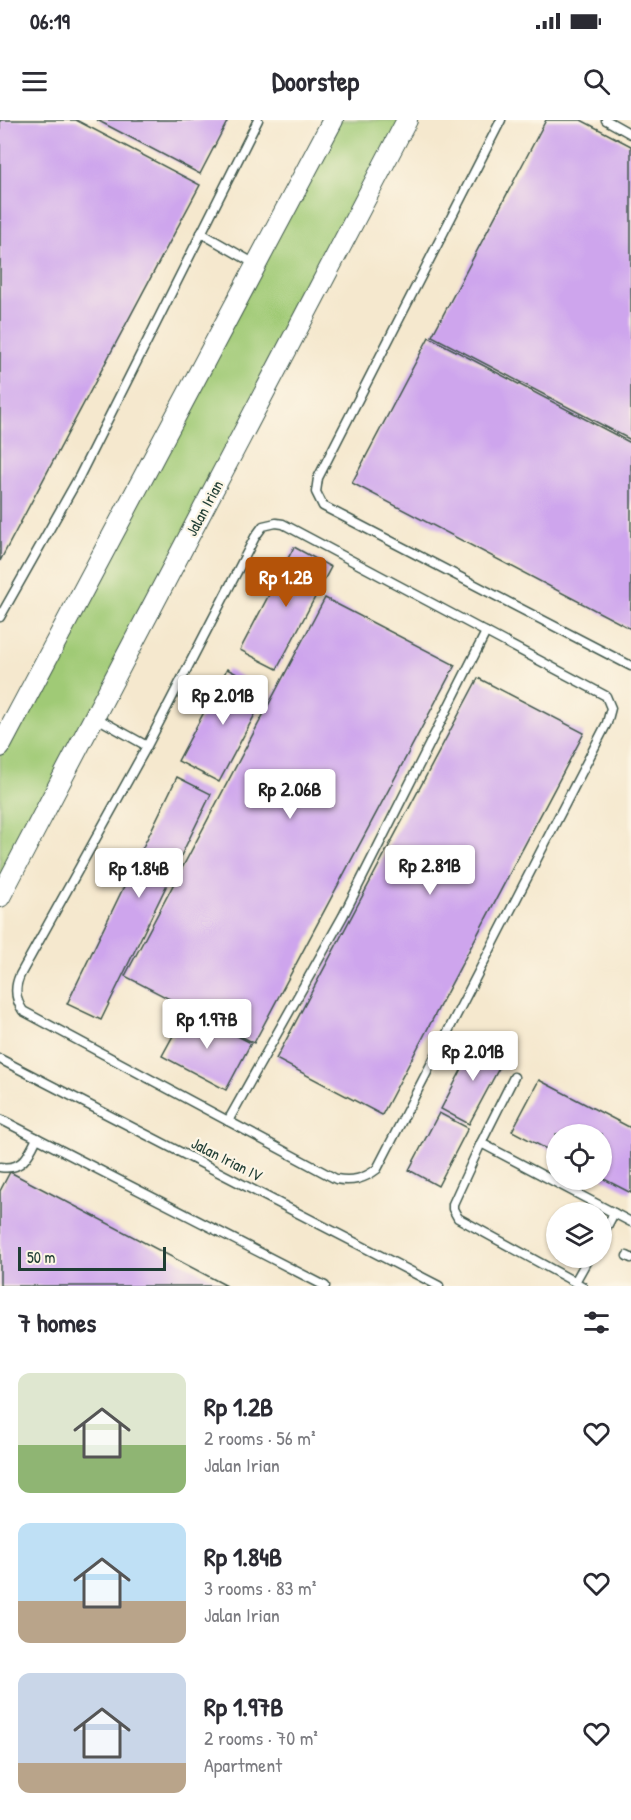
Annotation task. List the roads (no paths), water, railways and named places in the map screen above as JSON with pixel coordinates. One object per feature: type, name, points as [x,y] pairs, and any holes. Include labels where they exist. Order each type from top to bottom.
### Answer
[{"type":"street","points":[[0,747],[333,120]]},
{"type":"street","name":"Jalan Irian","points":[[0,897],[407,120]]},
{"type":"lane","points":[[0,617],[79,477],[258,120]]},
{"type":"lane","points":[[501,120],[318,478],[316,492],[323,506],[631,666]]},
{"type":"lane","points":[[606,120],[631,134]]},
{"type":"lane","points":[[201,233],[257,265]]},
{"type":"lane","points":[[268,524],[283,524],[606,696],[611,708],[610,716],[377,1169],[367,1177],[346,1181],[336,1179],[23,1011],[16,996],[20,975],[147,746],[255,537],[263,526],[268,524]]},
{"type":"lane","points":[[228,1121],[343,915],[486,632]]},
{"type":"lane","points":[[95,716],[147,746]]},
{"type":"lane","name":"Jalan Irian IV","points":[[0,1059],[440,1286]]},
{"type":"lane","points":[[514,1077],[453,1204],[453,1209],[458,1218],[579,1284],[585,1268]]},
{"type":"lane","points":[[0,1119],[325,1286]]},
{"type":"lane","points":[[0,1167],[15,1167],[26,1160],[37,1138]]},
{"type":"lane","points":[[482,1143],[631,1222]]},
{"type":"lane","points":[[612,1217],[614,1213]]}]
